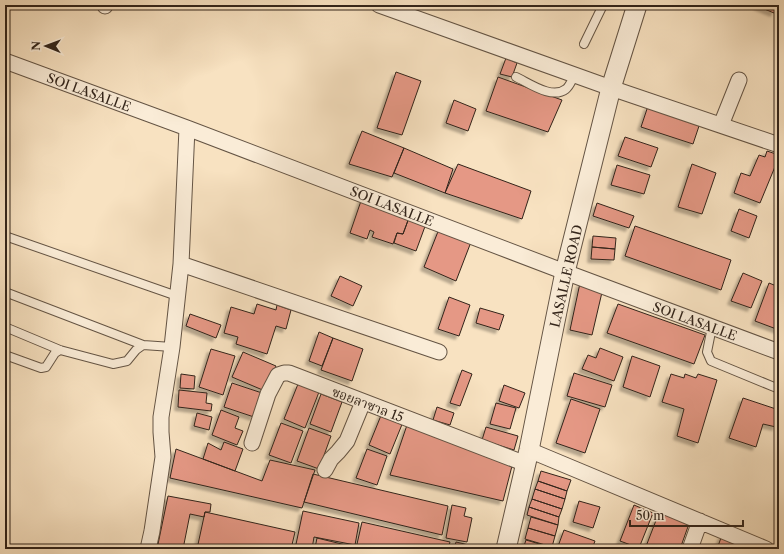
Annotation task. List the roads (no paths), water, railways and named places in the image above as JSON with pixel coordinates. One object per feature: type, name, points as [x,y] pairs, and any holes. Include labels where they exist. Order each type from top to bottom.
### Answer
[{"type":"street","points":[[379,5],[611,88],[779,145]]},
{"type":"street","name":"LASALLE ROAD","points":[[506,549],[528,457],[565,272],[611,88],[637,5]]},
{"type":"street","name":"SOI LASALLE","points":[[5,61],[187,128],[779,352]]},
{"type":"street","points":[[721,125],[739,80]]},
{"type":"street","points":[[148,549],[163,457],[161,417],[172,347],[181,264],[187,128]]},
{"type":"street","points":[[181,264],[439,352]]},
{"type":"street","name":"ซอยลาซาล 15","points":[[252,443],[268,394],[278,375],[288,374],[363,402],[528,457],[700,521],[766,549]]},
{"type":"street","points":[[325,470],[331,459],[347,441],[363,402]]},
{"type":"street","points":[[690,549],[700,521]]},
{"type":"lane","points":[[584,44],[603,5]]},
{"type":"lane","points":[[516,77],[549,93],[562,91],[567,88],[575,75]]},
{"type":"lane","points":[[5,236],[177,296]]},
{"type":"lane","points":[[5,292],[143,345],[172,347]]},
{"type":"lane","points":[[5,327],[60,350],[113,364],[127,361],[136,350],[143,345]]},
{"type":"lane","points":[[712,327],[707,352],[711,361],[779,389]]},
{"type":"lane","points":[[5,355],[41,368],[46,367],[55,353],[60,350]]}]
